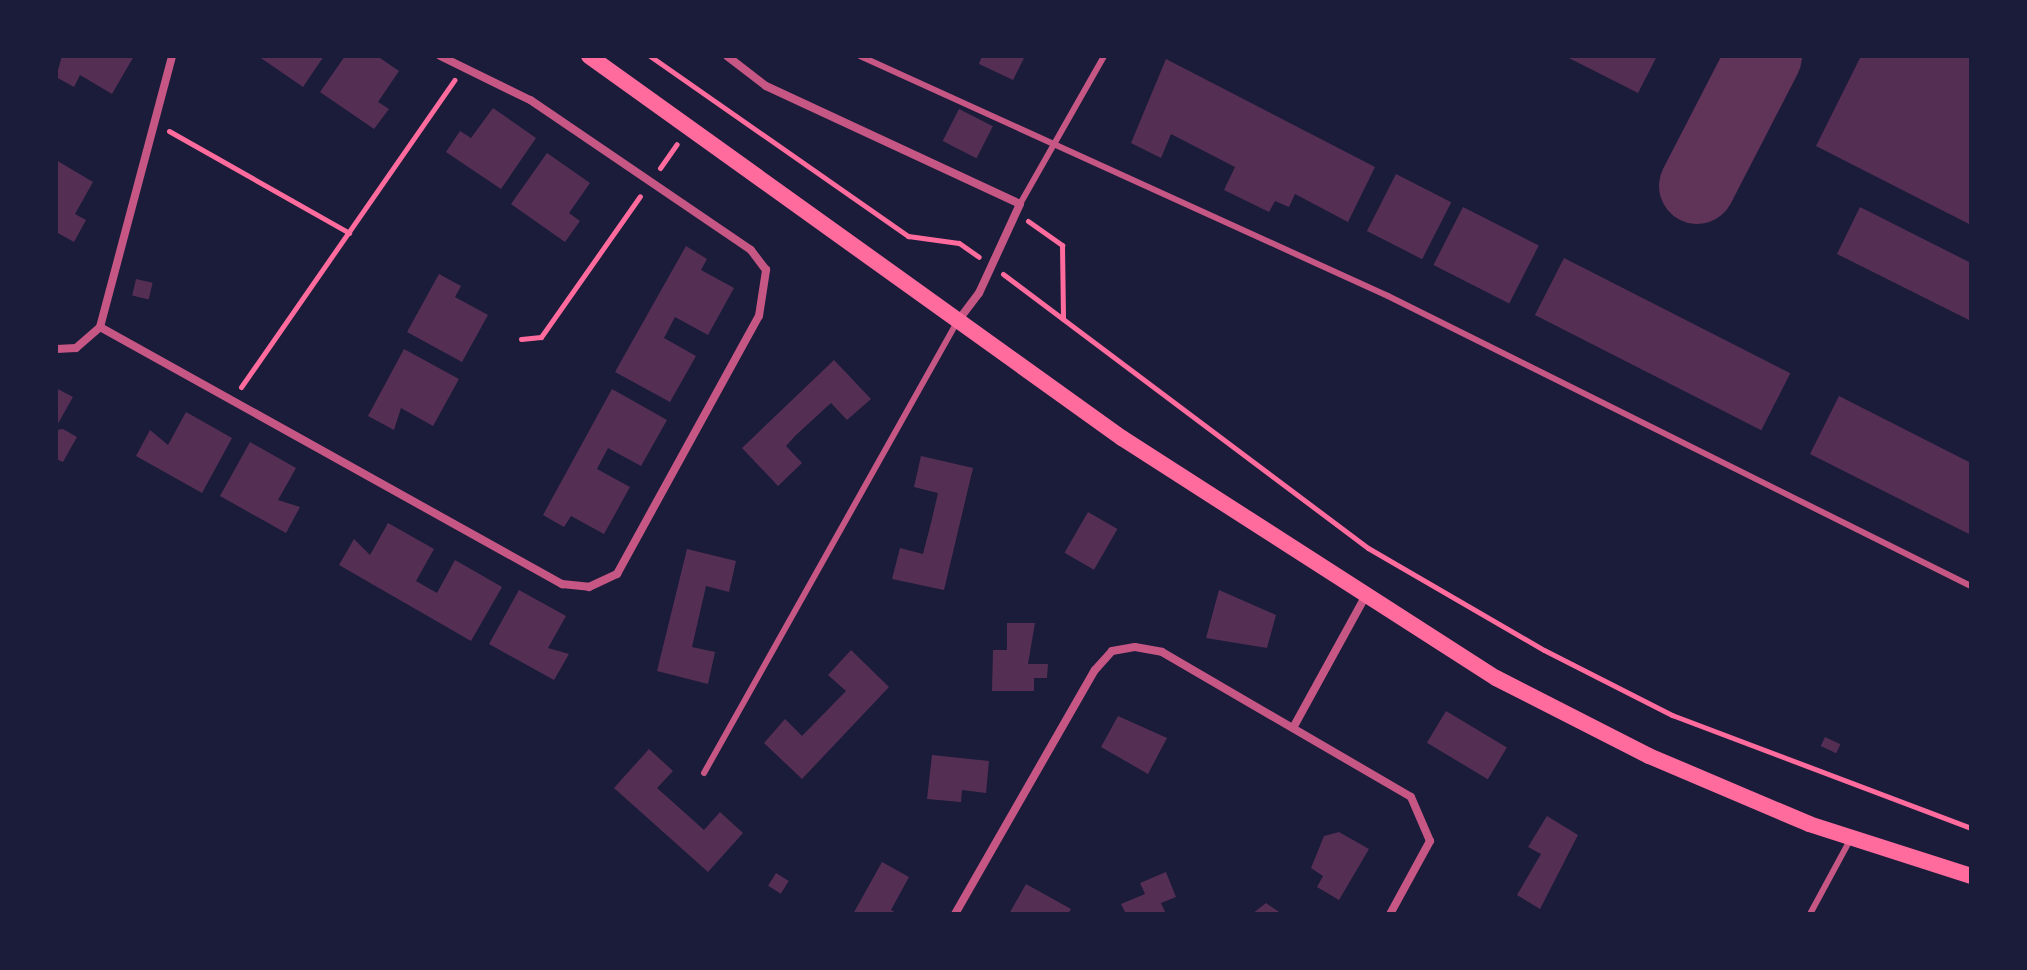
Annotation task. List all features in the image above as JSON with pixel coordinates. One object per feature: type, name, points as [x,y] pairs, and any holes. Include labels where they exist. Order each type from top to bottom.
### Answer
[{"type":"main road","points":[[589,56],[1122,438],[1496,678],[1649,756],[1852,838],[1971,876]]},
{"type":"street","points":[[56,349],[76,348],[100,327],[151,120],[172,56]]},
{"type":"street","points":[[100,327],[562,584],[603,583],[629,560],[769,287],[760,258],[651,181],[464,65],[440,56]]},
{"type":"street","points":[[727,56],[766,86],[1020,204],[992,267],[958,321]]},
{"type":"street","points":[[1293,728],[1366,595]]},
{"type":"street","points":[[955,914],[1112,651],[1162,652],[1411,797],[1426,820],[1430,841],[1390,914]]},
{"type":"lane","points":[[860,56],[1052,138],[1402,302],[1971,586]]},
{"type":"lane","points":[[1020,204],[1052,138],[1104,56]]},
{"type":"lane","points":[[704,773],[958,321]]},
{"type":"lane","points":[[1810,914],[1852,838]]},
{"type":"path","points":[[650,56],[908,236],[959,243],[1368,548],[1544,650],[1672,715],[1971,828]]},
{"type":"path","points":[[240,405],[240,390],[464,65]]},
{"type":"path","points":[[151,120],[349,233]]},
{"type":"path","points":[[521,339],[541,337],[689,126]]},
{"type":"path","points":[[1015,214],[1062,245],[1063,320]]},
{"type":"building","points":[[62,56],[134,56],[112,94],[80,75],[74,87],[56,77]]},
{"type":"building","points":[[258,56],[324,56],[303,87]]},
{"type":"building","points":[[345,56],[377,56],[399,71],[378,102],[389,109],[374,129],[320,92]]},
{"type":"building","points":[[982,56],[1025,56],[1013,80],[979,64]]},
{"type":"building","points":[[1565,56],[1657,56],[1638,93]]},
{"type":"building","points":[[1861,56],[1971,56],[1971,225],[1816,146]]},
{"type":"building","points":[[1166,59],[1375,167],[1348,222],[1295,194],[1289,207],[1275,201],[1269,212],[1224,190],[1235,167],[1171,134],[1161,158],[1131,143]]},
{"type":"building","points":[[493,108],[536,138],[501,189],[446,152],[460,131],[471,138]]},
{"type":"building","points":[[959,109],[993,126],[977,158],[943,141]]},
{"type":"building","points":[[547,153],[590,183],[569,213],[580,221],[565,242],[511,204]]},
{"type":"building","points":[[56,160],[93,182],[75,214],[86,220],[74,242],[56,232]]},
{"type":"building","points":[[1396,174],[1451,202],[1422,259],[1367,231]]},
{"type":"building","points":[[1463,207],[1539,246],[1509,304],[1433,265]]},
{"type":"building","points":[[1860,207],[1971,263],[1971,321],[1837,254]]},
{"type":"building","points":[[686,246],[707,259],[701,270],[734,288],[708,335],[675,317],[664,338],[696,356],[670,402],[615,372]]},
{"type":"building","points":[[1564,258],[1790,373],[1761,430],[1535,315]]},
{"type":"building","points":[[439,274],[461,286],[455,297],[488,315],[462,362],[407,332]]},
{"type":"building","points":[[136,279],[153,283],[149,299],[132,296]]},
{"type":"building","points":[[404,349],[459,379],[433,426],[401,408],[394,430],[368,416]]},
{"type":"building","points":[[834,360],[871,399],[847,420],[831,403],[796,435],[786,446],[802,463],[778,486],[742,448]]},
{"type":"building","points":[[56,388],[73,397],[56,427]]},
{"type":"building","points":[[612,389],[667,420],[641,466],[608,448],[597,469],[630,487],[604,534],[571,516],[564,527],[543,515]]},
{"type":"building","points":[[1839,396],[1971,463],[1971,535],[1810,454]]},
{"type":"building","points":[[186,412],[232,438],[202,493],[136,456],[150,430],[168,445]]},
{"type":"building","points":[[63,429],[77,437],[63,462],[56,459],[56,430]]},
{"type":"building","points":[[250,442],[296,468],[278,500],[300,507],[286,533],[220,496]]},
{"type":"building","points":[[921,456],[973,468],[944,590],[892,579],[900,548],[923,554],[931,523],[938,493],[914,487]]},
{"type":"building","points":[[1088,512],[1117,529],[1094,570],[1064,553]]},
{"type":"building","points":[[388,523],[434,549],[416,581],[437,593],[455,560],[502,587],[471,641],[339,565],[354,539],[370,555]]},
{"type":"building","points":[[687,549],[736,561],[729,592],[706,586],[692,647],[715,652],[708,684],[657,671]]},
{"type":"building","points":[[519,590],[566,616],[548,648],[569,654],[554,680],[489,644]]},
{"type":"building","points":[[1219,590],[1276,615],[1267,648],[1206,638]]},
{"type":"building","points":[[1007,623],[1035,623],[1028,664],[1048,664],[1047,678],[1034,678],[1034,691],[992,691],[993,650],[1007,650]]},
{"type":"building","points":[[851,650],[889,687],[802,779],[764,743],[785,719],[802,736],[846,691],[828,675]]},
{"type":"building","points":[[1446,711],[1507,748],[1488,779],[1427,743]]},
{"type":"building","points":[[1118,716],[1167,738],[1148,774],[1101,747]]},
{"type":"building","points":[[1825,737],[1840,744],[1836,753],[1821,746]]},
{"type":"building","points":[[649,749],[673,771],[657,788],[704,830],[720,812],[743,833],[708,872],[614,788]]},
{"type":"building","points":[[932,755],[989,761],[986,793],[962,790],[961,802],[927,799]]},
{"type":"building","points":[[1547,816],[1578,835],[1540,909],[1517,895],[1541,854],[1528,847]]},
{"type":"building","points":[[1339,832],[1369,849],[1339,900],[1317,887],[1323,876],[1311,868],[1324,836]]},
{"type":"building","points":[[882,862],[909,877],[891,910],[898,914],[853,914]]},
{"type":"building","points":[[1166,872],[1176,897],[1161,903],[1166,914],[1126,914],[1121,904],[1145,894],[1140,883]]},
{"type":"building","points":[[776,873],[789,881],[781,894],[768,886]]},
{"type":"building","points":[[1026,884],[1071,909],[1068,914],[1009,914]]},
{"type":"building","points":[[1266,903],[1282,914],[1252,914]]},
{"type":"taxiway","points":[[1697,186],[1764,56]]}]
